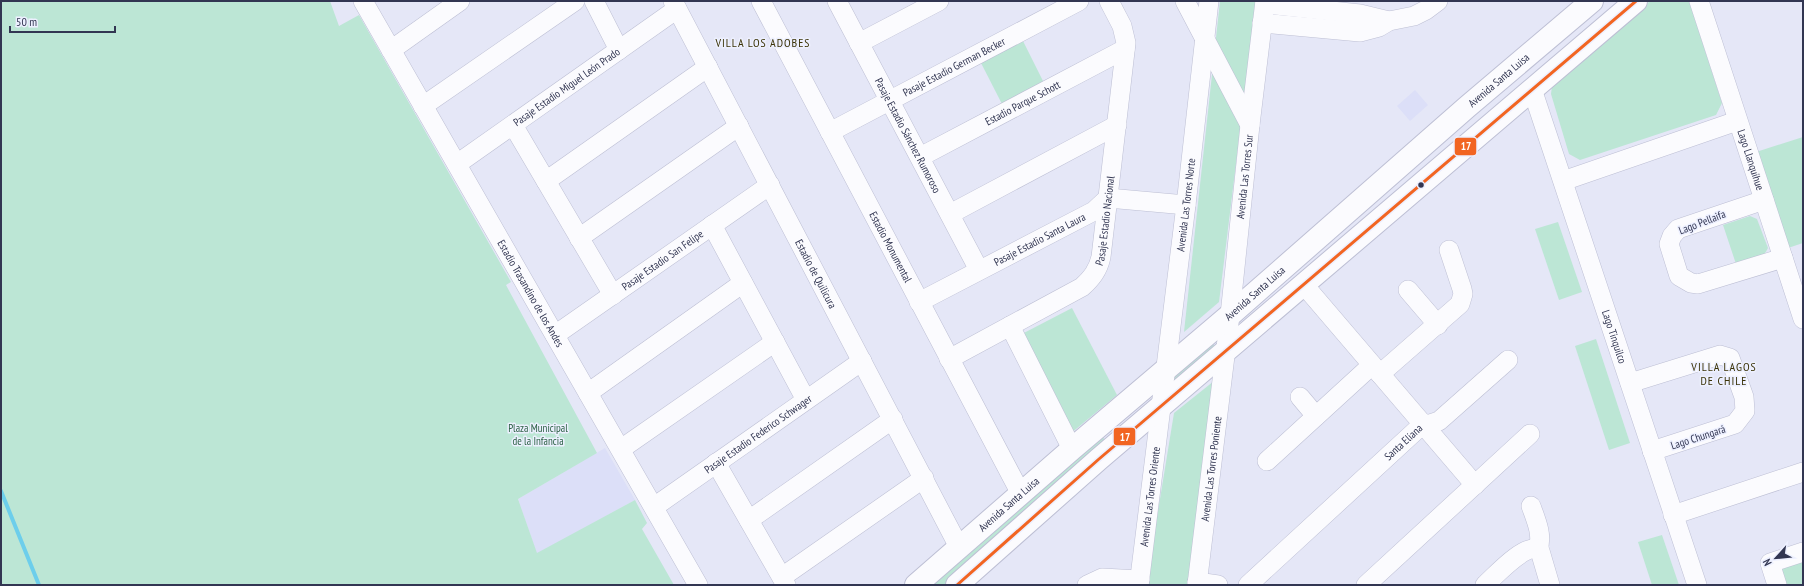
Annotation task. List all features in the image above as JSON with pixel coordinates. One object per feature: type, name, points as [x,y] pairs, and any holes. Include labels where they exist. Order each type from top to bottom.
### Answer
[{"type":"main road","name":"Avenida Santa Luisa","points":[[916,585],[1072,449],[1230,315],[1467,107],[1592,1]]},
{"type":"main road","points":[[957,585],[1160,408],[1636,1]]},
{"type":"main road","points":[[1467,107],[1464,117],[1466,124],[1475,132],[1487,129]]},
{"type":"street","name":"Estadio Trasandino de los Andes","points":[[363,1],[698,585]]},
{"type":"street","points":[[391,50],[460,1]]},
{"type":"street","points":[[423,106],[575,1]]},
{"type":"street","points":[[594,1],[619,50]]},
{"type":"street","name":"Estadio Monumental","points":[[761,1],[1021,494]]},
{"type":"street","name":"Pasaje Estadio Sánchez Rumoroso","points":[[837,1],[980,270]]},
{"type":"street","points":[[859,43],[939,1]]},
{"type":"street","name":"Pasaje Estadio German Becker","points":[[830,132],[1079,1]]},
{"type":"street","name":"Pasaje Estadio Nacional","points":[[949,359],[1082,287],[1094,275],[1101,257],[1125,49],[1124,32],[1109,1]]},
{"type":"street","points":[[1185,1],[1250,125]]},
{"type":"street","name":"Avenida Las Torres Norte","points":[[1160,408],[1186,205],[1209,1]]},
{"type":"street","points":[[1262,23],[1360,32],[1379,27],[1388,21],[1414,16],[1426,10],[1438,1]]},
{"type":"street","name":"Lago Llanquihue","points":[[1699,1],[1803,319]]},
{"type":"street","points":[[1265,2],[1361,8],[1388,21]]},
{"type":"street","name":"Avenida Las Torres Sur","points":[[1225,353],[1265,2]]},
{"type":"street","name":"Pasaje Estadio Miguel León Prado","points":[[456,164],[619,50],[675,5]]},
{"type":"street","name":"Estadio de Quilicura","points":[[675,5],[959,547]]},
{"type":"street","name":"Estadio Parque Schott","points":[[920,157],[1125,49]]},
{"type":"street","points":[[546,181],[708,67]]},
{"type":"street","name":"Lago Tinquilco","points":[[1532,89],[1697,585]]},
{"type":"street","points":[[1563,181],[1738,121]]},
{"type":"street","points":[[513,125],[613,294]]},
{"type":"street","points":[[950,214],[1117,125]]},
{"type":"street","points":[[579,238],[739,126]]},
{"type":"street","name":"Pasaje Estadio San Felipe","points":[[555,335],[770,185]]},
{"type":"street","points":[[1108,198],[1186,205]]},
{"type":"street","name":"Pasaje Estadio Santa Laura","points":[[919,302],[1094,211],[1108,198]]},
{"type":"street","name":"Lago Pellaifa","points":[[1764,200],[1678,229],[1674,232],[1669,244],[1680,276],[1691,284],[1698,284],[1783,258]]},
{"type":"street","points":[[712,225],[806,400]]},
{"type":"street","points":[[1266,461],[1316,416],[1376,369],[1438,325],[1457,308],[1462,300],[1462,289],[1449,250]]},
{"type":"street","points":[[588,393],[743,283]]},
{"type":"street","name":"Santa Eliana","points":[[1248,585],[1423,424],[1304,285]]},
{"type":"street","points":[[1408,290],[1438,325]]},
{"type":"street","points":[[1010,326],[1072,449]]},
{"type":"street","points":[[621,449],[775,342]]},
{"type":"street","name":"Avenida Las Torres Poniente","points":[[1197,583],[1225,353]]},
{"type":"street","name":"Lago Chungará","points":[[1630,384],[1720,355],[1730,358],[1744,397],[1745,411],[1735,424],[1652,451]]},
{"type":"street","points":[[1423,424],[1430,424],[1439,421],[1508,360]]},
{"type":"street","name":"Pasaje Estadio Federico Schwager","points":[[654,507],[862,361]]},
{"type":"street","points":[[1300,397],[1316,416]]},
{"type":"street","name":"Avenida Las Torres Oriente","points":[[1140,583],[1160,408]]},
{"type":"street","points":[[749,520],[893,419]]},
{"type":"street","points":[[1423,424],[1475,485]]},
{"type":"street","points":[[1366,585],[1530,434]]},
{"type":"street","points":[[716,463],[784,581],[924,478]]},
{"type":"street","points":[[1673,515],[1803,472]]},
{"type":"street","points":[[1531,506],[1540,532],[1538,549],[1540,551],[1550,585]]},
{"type":"street","points":[[1485,585],[1521,554],[1532,548],[1538,549]]},
{"type":"street","points":[[1777,585],[1770,563],[1803,552]]},
{"type":"street","points":[[1087,585],[1102,578],[1140,583]]},
{"type":"street","points":[[1197,583],[1218,585]]},
{"type":"shaded area","points":[[1415,90],[1428,105],[1410,121],[1397,106]]},
{"type":"shaded area","points":[[605,448],[635,500],[537,554],[518,499]]},
{"type":"green space","name":"Plaza Municipal de la Infancia","points":[[1,1],[330,1],[339,26],[359,15],[511,282],[506,285],[597,453],[518,499],[537,553],[635,500],[647,523],[642,529],[674,585],[1,585]]},
{"type":"green space","points":[[1220,1],[1256,1],[1219,302],[1184,332]]},
{"type":"green space","points":[[1650,1],[1689,1],[1722,103],[1716,115],[1580,160],[1569,154],[1551,94],[1552,86],[1588,57]]},
{"type":"green space","points":[[1023,41],[1044,83],[1002,104],[981,63]]},
{"type":"green space","points":[[1803,137],[1803,243],[1785,249],[1753,153]]},
{"type":"green space","points":[[1750,216],[1757,219],[1768,248],[1764,255],[1736,264],[1723,225]]},
{"type":"green space","points":[[1558,222],[1582,292],[1559,300],[1535,229]]},
{"type":"green space","points":[[1072,308],[1117,395],[1070,434],[1020,335]]},
{"type":"green space","points":[[1596,339],[1630,443],[1609,450],[1575,346]]},
{"type":"green space","points":[[1213,344],[1217,347],[1173,383],[1174,375]]},
{"type":"green space","points":[[1214,381],[1189,585],[1148,585],[1152,548],[1174,413]]},
{"type":"green space","points":[[1102,435],[1106,443],[944,585],[930,585]]},
{"type":"green space","points":[[1662,535],[1679,585],[1652,585],[1638,542]]},
{"type":"green space","points":[[1803,560],[1803,585],[1783,585],[1778,568]]},
{"type":"waterway","points":[[1,491],[39,585]]},
{"type":"transit line","name":"17","points":[[957,585],[1099,459],[1636,1]]},
{"type":"district","name":"VILLA LOS ADOBES","points":[[763,43]]},
{"type":"district","name":"VILLA LAGOS DE CHILE","points":[[1724,374]]}]
